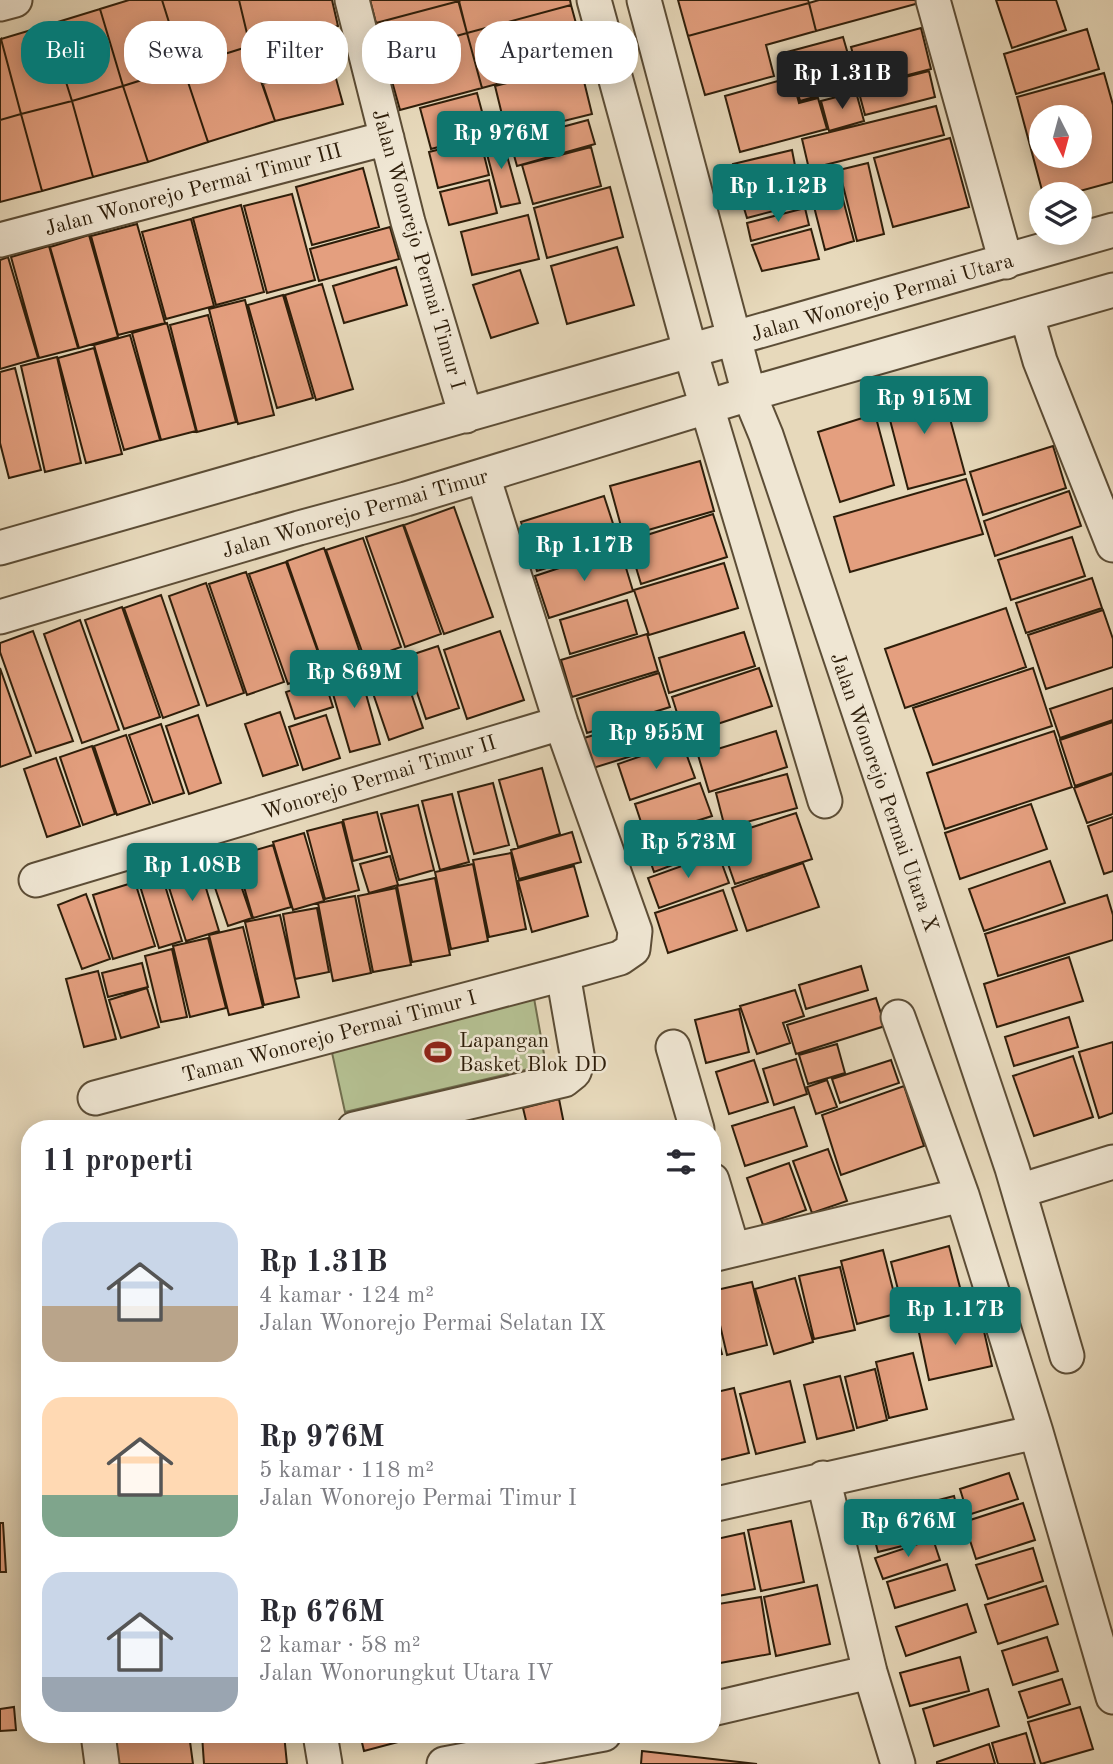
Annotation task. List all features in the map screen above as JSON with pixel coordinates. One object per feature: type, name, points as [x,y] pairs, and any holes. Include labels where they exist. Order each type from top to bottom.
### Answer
[{"type":"street","points":[[0,4],[15,0]]},
{"type":"street","name":"Jalan Wonorejo Permai Timur I","points":[[352,0],[408,222],[466,416]]},
{"type":"street","points":[[594,0],[690,350],[825,801]]},
{"type":"street","name":"Jalan Wonorejo Permai Utara X","points":[[644,0],[750,394],[1030,1188],[1067,1356]]},
{"type":"street","points":[[933,0],[1006,262]]},
{"type":"street","name":"Jalan Wonorejo Permai Timur III","points":[[0,240],[387,138]]},
{"type":"street","name":"Jalan Wonorejo Permai Utara","points":[[690,350],[1113,230]]},
{"type":"street","points":[[709,408],[1113,290]]},
{"type":"street","points":[[1027,316],[1040,361],[1113,545]]},
{"type":"street","points":[[0,548],[690,350]]},
{"type":"street","name":"Jalan Wonorejo Permai Timur","points":[[0,617],[709,408]]},
{"type":"street","points":[[483,476],[561,723]]},
{"type":"street","name":"Wonorejo Permai Timur II","points":[[36,880],[561,723]]},
{"type":"street","name":"Taman Wonorejo Permai Timur I","points":[[95,1098],[563,974],[620,958],[633,949],[635,931],[561,723]]},
{"type":"street","points":[[393,1120],[564,1080],[574,1072],[578,1060],[563,974]]},
{"type":"street","points":[[898,1017],[962,1195],[1037,1432],[1113,1697]]},
{"type":"street","points":[[673,1047],[694,1120]]},
{"type":"street","points":[[1030,1188],[1113,1162]]},
{"type":"street","points":[[723,1252],[962,1195]]},
{"type":"street","points":[[721,1503],[1037,1432]]},
{"type":"street","points":[[823,1478],[870,1672],[898,1764]]},
{"type":"street","points":[[721,1707],[870,1672]]},
{"type":"street","points":[[98,1743],[102,1764]]},
{"type":"street","points":[[322,1743],[325,1764]]},
{"type":"street","points":[[444,1764],[587,1746]]},
{"type":"green space","name":"Lapangan Basket Blok DD","points":[[532,987],[546,1065],[345,1112],[329,1039]]},
{"type":"building","points":[[129,0],[162,0],[169,21],[124,21],[124,84],[129,84],[123,86],[110,42],[110,21],[104,21],[100,9]]},
{"type":"building","points":[[162,0],[239,0],[244,21],[241,21],[241,49],[227,53],[227,21],[169,21]]},
{"type":"building","points":[[239,0],[332,0],[337,21],[244,21]]},
{"type":"building","points":[[370,0],[459,1],[384,21],[375,21]]},
{"type":"building","points":[[458,0],[570,0],[571,5],[512,21],[475,21],[475,31],[467,33]]},
{"type":"building","points":[[678,0],[808,0],[809,3],[688,36]]},
{"type":"building","points":[[819,0],[923,2],[816,31],[809,3]]},
{"type":"building","points":[[996,0],[1056,0],[1066,30],[1012,48]]},
{"type":"building","points":[[459,1],[467,33],[461,35],[461,21],[384,21]]},
{"type":"building","points":[[809,3],[816,31],[766,45],[774,76],[705,95],[688,36]]},
{"type":"building","points":[[571,5],[575,21],[512,21]]},
{"type":"building","points":[[100,9],[104,21],[61,21]]},
{"type":"building","points":[[921,28],[931,69],[862,87],[851,47]]},
{"type":"building","points":[[1087,29],[1099,69],[1016,94],[1004,54]]},
{"type":"building","points":[[475,31],[475,62],[467,33]]},
{"type":"building","points":[[21,33],[21,84],[67,84],[72,101],[21,114],[1,39]]},
{"type":"building","points":[[467,33],[475,62],[475,84],[481,84],[482,88],[400,110],[393,84],[461,84],[461,35]]},
{"type":"building","points":[[843,37],[857,85],[800,101],[787,52]]},
{"type":"building","points":[[0,40],[21,114],[0,120]]},
{"type":"building","points":[[110,42],[123,86],[72,101],[67,84],[110,84]]},
{"type":"building","points":[[241,49],[241,84],[263,84],[275,121],[208,142],[189,84],[227,84],[227,53]]},
{"type":"building","points":[[929,71],[935,97],[865,115],[858,89]]},
{"type":"building","points":[[1104,73],[1113,105],[1113,182],[1092,188],[1092,182],[1040,182],[1036,168],[1092,168],[1092,105],[1029,105],[1029,142],[1017,97]]},
{"type":"building","points":[[792,77],[799,103],[818,98],[827,129],[740,152],[725,96]]},
{"type":"building","points":[[189,84],[208,142],[148,162],[123,86]]},
{"type":"building","points":[[262,84],[338,84],[343,104],[275,121]]},
{"type":"building","points":[[481,84],[497,84],[482,88]]},
{"type":"building","points":[[585,84],[592,114],[507,135],[495,86]]},
{"type":"building","points":[[123,86],[148,162],[93,177],[72,101]]},
{"type":"building","points":[[856,92],[864,121],[829,131],[821,101]]},
{"type":"building","points":[[477,93],[488,134],[431,149],[420,108]]},
{"type":"building","points":[[72,101],[93,177],[42,191],[21,114]]},
{"type":"building","points":[[936,106],[944,135],[809,169],[802,139]]},
{"type":"building","points":[[21,114],[42,191],[0,202],[0,120]]},
{"type":"building","points":[[588,120],[595,144],[517,166],[510,141]]},
{"type":"building","points":[[501,134],[520,203],[501,207],[483,139]]},
{"type":"building","points":[[950,138],[969,207],[893,227],[874,158]]},
{"type":"building","points":[[480,139],[489,175],[438,188],[429,152]]},
{"type":"building","points":[[591,147],[601,186],[533,204],[522,165]]},
{"type":"building","points":[[792,150],[797,176],[739,191],[733,164]]},
{"type":"building","points":[[868,163],[884,234],[857,241],[839,170]]},
{"type":"building","points":[[363,168],[379,227],[312,245],[296,187]]},
{"type":"building","points":[[835,169],[854,241],[825,250],[806,175]]},
{"type":"building","points":[[489,180],[497,213],[449,225],[440,192]]},
{"type":"building","points":[[797,181],[804,203],[747,218],[740,195]]},
{"type":"building","points":[[610,187],[623,237],[547,258],[534,208]]},
{"type":"building","points":[[292,194],[315,280],[267,293],[244,206]]},
{"type":"building","points":[[241,205],[264,292],[216,305],[193,218]]},
{"type":"building","points":[[805,208],[809,225],[751,241],[747,223]]},
{"type":"building","points":[[528,215],[539,259],[472,275],[461,232]]},
{"type":"building","points":[[191,219],[214,306],[166,319],[142,232]]},
{"type":"building","points":[[137,224],[165,323],[118,335],[91,236]]},
{"type":"building","points":[[390,227],[399,259],[319,281],[310,249]]},
{"type":"building","points":[[811,229],[819,259],[762,271],[752,245]]},
{"type":"building","points":[[89,235],[118,337],[79,348],[50,247]]},
{"type":"building","points":[[49,246],[78,348],[39,358],[11,257]]},
{"type":"building","points":[[617,247],[634,305],[567,324],[551,266]]},
{"type":"building","points":[[8,257],[38,358],[0,369],[0,260]]},
{"type":"building","points":[[396,267],[407,305],[344,323],[333,286]]},
{"type":"building","points":[[520,270],[538,323],[491,338],[473,285]]},
{"type":"building","points":[[322,284],[353,389],[316,400],[285,295]]},
{"type":"building","points":[[283,295],[313,398],[277,408],[248,305]]},
{"type":"building","points":[[245,300],[274,415],[238,424],[209,309]]},
{"type":"building","points":[[208,315],[236,422],[197,432],[170,325]]},
{"type":"building","points":[[167,323],[196,431],[161,440],[132,333]]},
{"type":"building","points":[[130,335],[160,440],[124,450],[94,345]]},
{"type":"building","points":[[94,348],[122,454],[86,463],[58,358]]},
{"type":"building","points":[[57,357],[81,463],[45,472],[21,366]]},
{"type":"building","points":[[15,368],[41,470],[9,478],[0,443],[0,372]]},
{"type":"building","points":[[940,382],[965,474],[908,489],[884,397]]},
{"type":"building","points":[[875,414],[894,485],[840,502],[818,432]]},
{"type":"building","points":[[1053,446],[1066,488],[983,515],[970,472]]},
{"type":"building","points":[[700,461],[714,511],[624,537],[610,486]]},
{"type":"building","points":[[966,479],[983,534],[850,572],[834,517]]},
{"type":"building","points":[[1069,491],[1081,526],[995,556],[984,521]]},
{"type":"building","points":[[604,496],[620,545],[537,571],[521,522]]},
{"type":"building","points":[[454,507],[493,617],[444,634],[404,525]]},
{"type":"building","points":[[713,514],[727,557],[641,584],[628,541]]},
{"type":"building","points":[[403,525],[441,634],[405,647],[366,537]]},
{"type":"building","points":[[1072,537],[1085,576],[1011,600],[998,560]]},
{"type":"building","points":[[363,538],[401,647],[365,660],[326,550]]},
{"type":"building","points":[[324,548],[362,658],[325,670],[287,561]]},
{"type":"building","points":[[620,548],[633,591],[549,618],[535,576]]},
{"type":"building","points":[[286,562],[325,672],[288,684],[249,574]]},
{"type":"building","points":[[724,563],[738,608],[649,635],[634,590]]},
{"type":"building","points":[[246,572],[284,682],[247,695],[209,584]]},
{"type":"building","points":[[1092,578],[1102,608],[1026,633],[1016,603]]},
{"type":"building","points":[[206,583],[244,693],[207,706],[169,596]]},
{"type":"building","points":[[161,595],[199,705],[163,718],[124,608]]},
{"type":"building","points":[[627,600],[637,634],[570,654],[560,620]]},
{"type":"building","points":[[122,607],[160,717],[124,729],[85,620]]},
{"type":"building","points":[[1006,608],[1026,667],[905,708],[885,649]]},
{"type":"building","points":[[1103,610],[1113,639],[1113,667],[1046,689],[1028,635]]},
{"type":"building","points":[[80,620],[119,730],[82,743],[44,634]]},
{"type":"building","points":[[33,631],[73,741],[36,753],[0,652],[0,643]]},
{"type":"building","points":[[500,631],[524,700],[467,719],[444,650]]},
{"type":"building","points":[[744,632],[755,666],[669,693],[659,658]]},
{"type":"building","points":[[647,634],[658,671],[572,697],[561,660]]},
{"type":"building","points":[[438,646],[459,708],[426,719],[405,657]]},
{"type":"building","points":[[398,655],[423,728],[389,740],[364,667]]},
{"type":"building","points":[[0,668],[31,756],[0,767]]},
{"type":"building","points":[[759,668],[772,706],[684,735],[672,697]]},
{"type":"building","points":[[1033,668],[1052,726],[933,765],[913,708]]},
{"type":"building","points":[[359,669],[380,744],[350,752],[328,677]]},
{"type":"building","points":[[659,673],[670,707],[587,733],[577,699]]},
{"type":"building","points":[[324,679],[333,707],[295,719],[286,692]]},
{"type":"building","points":[[1113,688],[1113,720],[1060,738],[1050,709]]},
{"type":"building","points":[[280,712],[298,765],[263,776],[245,724]]},
{"type":"building","points":[[671,712],[680,741],[593,768],[584,738]]},
{"type":"building","points":[[198,715],[221,783],[189,794],[166,726]]},
{"type":"building","points":[[326,715],[340,758],[303,770],[289,727]]},
{"type":"building","points":[[1113,722],[1113,773],[1075,786],[1060,740]]},
{"type":"building","points":[[161,724],[184,793],[153,803],[129,735]]},
{"type":"building","points":[[776,731],[787,767],[709,792],[698,755]]},
{"type":"building","points":[[1054,731],[1072,787],[945,829],[927,773]]},
{"type":"building","points":[[126,735],[150,804],[117,815],[94,746]]},
{"type":"building","points":[[682,742],[695,778],[630,800],[618,764]]},
{"type":"building","points":[[92,746],[115,814],[83,825],[60,757]]},
{"type":"building","points":[[56,758],[80,826],[47,837],[24,769]]},
{"type":"building","points":[[542,768],[560,834],[518,847],[499,780]]},
{"type":"building","points":[[787,774],[797,808],[725,828],[716,793]]},
{"type":"building","points":[[1113,774],[1113,814],[1087,823],[1074,788]]},
{"type":"building","points":[[493,783],[509,845],[474,854],[458,792]]},
{"type":"building","points":[[700,783],[712,816],[646,837],[635,804]]},
{"type":"building","points":[[452,794],[469,862],[440,870],[422,801]]},
{"type":"building","points":[[1031,804],[1047,849],[960,879],[945,833]]},
{"type":"building","points":[[418,805],[434,870],[399,880],[381,814]]},
{"type":"building","points":[[377,812],[387,852],[353,861],[343,820]]},
{"type":"building","points":[[796,813],[812,859],[735,884],[719,838]]},
{"type":"building","points":[[1113,817],[1113,871],[1104,874],[1088,826]]},
{"type":"building","points":[[706,821],[716,849],[654,872],[644,843]]},
{"type":"building","points":[[342,822],[359,890],[325,899],[307,831]]},
{"type":"building","points":[[572,832],[581,862],[519,879],[511,850]]},
{"type":"building","points":[[304,833],[324,901],[293,910],[273,842]]},
{"type":"building","points":[[273,845],[291,907],[253,918],[235,856]]},
{"type":"building","points":[[511,853],[526,929],[489,937],[473,860]]},
{"type":"building","points":[[718,853],[729,883],[659,908],[648,878]]},
{"type":"building","points":[[390,856],[398,885],[369,893],[360,864]]},
{"type":"building","points":[[232,859],[252,918],[228,926],[208,867]]},
{"type":"building","points":[[1050,861],[1065,903],[984,931],[969,889]]},
{"type":"building","points":[[803,863],[819,907],[747,931],[732,888]]},
{"type":"building","points":[[473,864],[488,941],[451,949],[435,872]]},
{"type":"building","points":[[199,865],[219,931],[186,941],[165,875]]},
{"type":"building","points":[[574,866],[588,916],[532,932],[518,881]]},
{"type":"building","points":[[435,878],[450,955],[412,962],[397,886]]},
{"type":"building","points":[[163,879],[182,941],[159,948],[140,886]]},
{"type":"building","points":[[135,882],[155,946],[113,959],[93,895]]},
{"type":"building","points":[[396,888],[411,965],[373,972],[358,896]]},
{"type":"building","points":[[723,890],[737,930],[668,953],[655,913]]},
{"type":"building","points":[[86,894],[110,959],[82,969],[58,905]]},
{"type":"building","points":[[1107,895],[1113,915],[1113,940],[998,976],[985,934]]},
{"type":"building","points":[[355,896],[371,973],[333,981],[318,903]]},
{"type":"building","points":[[317,908],[329,972],[295,979],[283,914]]},
{"type":"building","points":[[280,915],[299,997],[264,1005],[245,922]]},
{"type":"building","points":[[243,927],[263,1007],[229,1015],[209,935]]},
{"type":"building","points":[[208,938],[226,1008],[190,1017],[173,946]]},
{"type":"building","points":[[172,949],[187,1017],[161,1022],[145,956]]},
{"type":"building","points":[[1069,957],[1083,1001],[997,1027],[984,984]]},
{"type":"building","points":[[142,963],[148,987],[108,997],[102,973]]},
{"type":"building","points":[[861,966],[868,990],[806,1009],[799,985]]},
{"type":"building","points":[[98,971],[116,1039],[84,1047],[66,979]]},
{"type":"building","points":[[147,988],[159,1027],[121,1038],[109,1000]]},
{"type":"building","points":[[795,990],[804,1016],[783,1023],[790,1043],[757,1054],[740,1006]]},
{"type":"building","points":[[876,998],[885,1026],[796,1054],[787,1025]]},
{"type":"building","points":[[739,1009],[749,1052],[706,1063],[695,1020]]},
{"type":"building","points":[[1069,1017],[1078,1047],[1014,1066],[1005,1037]]},
{"type":"building","points":[[1113,1042],[1113,1113],[1099,1118],[1079,1052]]},
{"type":"building","points":[[837,1044],[845,1073],[808,1084],[799,1055]]},
{"type":"building","points":[[1073,1056],[1093,1117],[1034,1136],[1013,1076]]},
{"type":"building","points":[[796,1059],[807,1094],[774,1105],[763,1069]]},
{"type":"building","points":[[754,1060],[768,1102],[729,1114],[716,1072]]},
{"type":"building","points":[[891,1060],[899,1083],[840,1103],[832,1079]]},
{"type":"building","points":[[827,1080],[837,1107],[816,1114],[807,1087]]},
{"type":"building","points":[[904,1086],[924,1146],[841,1175],[822,1115]]},
{"type":"building","points":[[559,1099],[563,1120],[526,1120],[523,1108]]},
{"type":"building","points":[[794,1107],[807,1146],[745,1166],[732,1126]]},
{"type":"building","points":[[828,1149],[847,1201],[812,1213],[793,1161]]},
{"type":"building","points":[[789,1163],[806,1210],[763,1225],[747,1178]]},
{"type":"building","points":[[949,1246],[966,1310],[907,1325],[891,1262]]},
{"type":"building","points":[[883,1250],[899,1313],[857,1324],[841,1261]]},
{"type":"building","points":[[840,1267],[855,1330],[814,1339],[799,1276]]},
{"type":"building","points":[[795,1278],[813,1342],[774,1354],[755,1289]]},
{"type":"building","points":[[752,1282],[767,1345],[727,1355],[721,1329],[721,1289]]},
{"type":"building","points":[[980,1314],[992,1366],[929,1380],[918,1328]]},
{"type":"building","points":[[913,1353],[927,1409],[889,1418],[876,1362]]},
{"type":"building","points":[[875,1369],[887,1420],[857,1428],[845,1377]]},
{"type":"building","points":[[840,1376],[854,1430],[817,1439],[804,1385]]},
{"type":"building","points":[[790,1381],[805,1442],[756,1454],[740,1394]]},
{"type":"building","points":[[734,1388],[749,1453],[721,1460],[721,1391]]},
{"type":"building","points":[[1009,1473],[1018,1499],[968,1515],[960,1489]]},
{"type":"building","points":[[954,1496],[963,1531],[878,1552],[869,1518]]},
{"type":"building","points":[[1023,1503],[1035,1540],[976,1559],[964,1522]]},
{"type":"building","points":[[791,1521],[804,1582],[761,1591],[748,1530]]},
{"type":"building","points":[[0,1523],[3,1523],[6,1572],[0,1572]]},
{"type":"building","points":[[744,1533],[755,1589],[721,1595],[721,1538]]},
{"type":"building","points":[[933,1539],[940,1560],[883,1579],[875,1558]]},
{"type":"building","points":[[1033,1548],[1043,1581],[988,1599],[976,1565]]},
{"type":"building","points":[[947,1564],[955,1590],[895,1608],[887,1582]]},
{"type":"building","points":[[817,1585],[830,1644],[776,1656],[764,1597]]},
{"type":"building","points":[[1046,1586],[1058,1624],[998,1644],[985,1605]]},
{"type":"building","points":[[761,1597],[770,1654],[721,1663],[721,1604]]},
{"type":"building","points":[[967,1604],[976,1632],[906,1656],[896,1627]]},
{"type":"building","points":[[1047,1637],[1058,1671],[1013,1685],[1002,1651]]},
{"type":"building","points":[[960,1657],[969,1691],[910,1706],[900,1673]]},
{"type":"building","points":[[1062,1679],[1070,1704],[1028,1718],[1019,1692]]},
{"type":"building","points":[[988,1689],[999,1726],[934,1746],[923,1709]]},
{"type":"building","points":[[14,1707],[16,1730],[0,1731],[0,1709]]},
{"type":"building","points":[[1080,1707],[1093,1749],[1041,1764],[1028,1722]]},
{"type":"building","points":[[1026,1733],[1035,1764],[998,1764],[992,1743]]},
{"type":"building","points":[[115,1743],[190,1743],[193,1764],[118,1764]]},
{"type":"building","points":[[203,1743],[285,1743],[287,1764],[204,1764]]},
{"type":"building","points":[[362,1743],[394,1743],[364,1751]]},
{"type":"building","points":[[989,1744],[995,1764],[937,1764],[937,1762]]},
{"type":"building","points":[[642,1751],[757,1764],[641,1764]]},
{"type":"place","name":"Lapangan Basket Blok DD","points":[[438,1052]]}]
